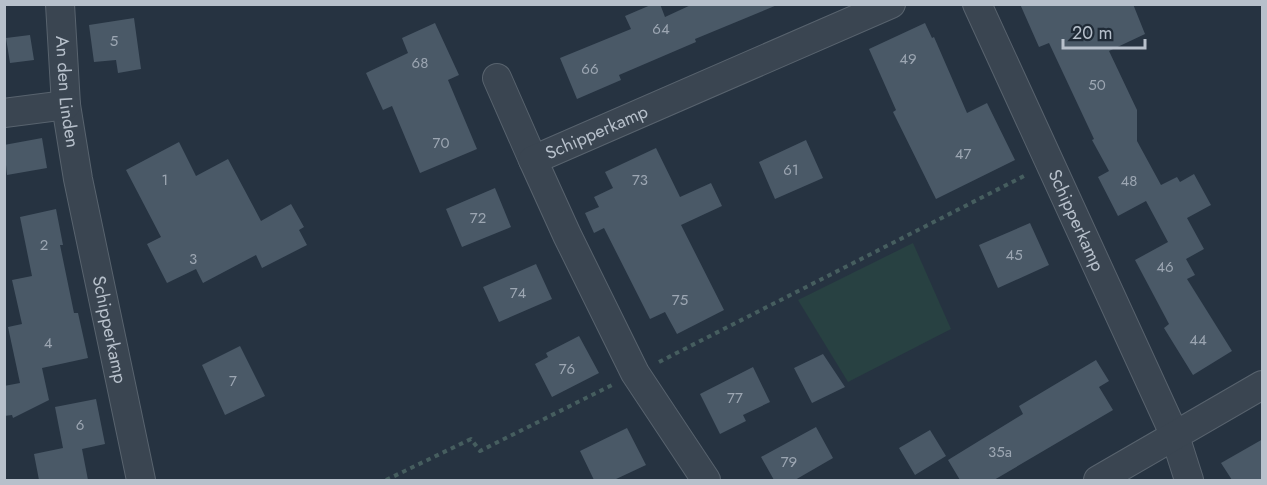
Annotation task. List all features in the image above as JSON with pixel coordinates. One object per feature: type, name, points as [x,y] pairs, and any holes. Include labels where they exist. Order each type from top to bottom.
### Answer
[{"type":"street","name":"An den Linden","points":[[60,4],[66,105],[78,178]]},
{"type":"street","name":"Schipperkamp","points":[[533,160],[891,4]]},
{"type":"street","name":"Schipperkamp","points":[[977,4],[1175,436],[1189,480]]},
{"type":"street","name":"Schipperkamp","points":[[497,78],[567,235],[636,373],[706,480]]},
{"type":"street","points":[[4,113],[66,105]]},
{"type":"street","name":"Schipperkamp","points":[[78,178],[141,480]]},
{"type":"street","points":[[1098,480],[1263,385]]},
{"type":"path","points":[[386,480],[471,439],[480,452],[1051,162]]},
{"type":"green space","points":[[913,243],[951,329],[848,382],[798,300]]},
{"type":"building","points":[[653,4],[660,4],[665,17],[693,4],[777,5],[695,39],[696,42],[619,75],[621,80],[577,99],[560,58],[631,29],[625,16]]},
{"type":"building","points":[[1020,4],[1133,4],[1145,34],[1109,51],[1137,110],[1137,141],[1161,185],[1177,177],[1180,182],[1194,174],[1211,205],[1187,218],[1204,249],[1186,259],[1195,275],[1187,279],[1232,351],[1193,375],[1164,328],[1169,324],[1135,260],[1168,242],[1146,201],[1118,216],[1098,177],[1109,171],[1092,140],[1094,139],[1049,43],[1039,47]]},
{"type":"building","points":[[134,18],[141,69],[118,73],[116,60],[94,62],[89,25]]},
{"type":"building","points":[[435,23],[459,75],[448,80],[477,149],[420,173],[392,106],[383,110],[366,73],[408,53],[402,38]]},
{"type":"building","points":[[925,23],[932,38],[934,37],[967,113],[987,103],[1015,160],[936,199],[893,112],[896,110],[869,49]]},
{"type":"building","points":[[30,35],[34,60],[10,63],[6,38]]},
{"type":"building","points":[[42,138],[47,168],[7,175],[4,145]]},
{"type":"building","points":[[806,140],[823,178],[775,199],[759,162]]},
{"type":"building","points":[[179,142],[196,176],[228,159],[261,221],[291,204],[304,227],[299,230],[307,245],[262,268],[256,255],[203,283],[196,269],[167,283],[147,244],[161,237],[126,170]]},
{"type":"building","points":[[656,148],[680,197],[711,183],[722,206],[681,225],[724,310],[677,334],[665,312],[650,319],[604,228],[594,233],[585,213],[599,207],[594,197],[613,188],[605,172]]},
{"type":"building","points":[[495,188],[511,227],[462,247],[446,209]]},
{"type":"building","points":[[56,209],[63,245],[60,245],[74,313],[78,313],[88,358],[42,368],[49,400],[13,418],[12,415],[4,416],[4,386],[20,383],[8,327],[22,324],[12,280],[32,276],[20,217]]},
{"type":"building","points":[[1030,223],[1049,265],[998,288],[979,245]]},
{"type":"building","points":[[536,264],[552,299],[499,322],[483,287]]},
{"type":"building","points":[[579,336],[599,373],[552,397],[535,364],[548,357],[546,353]]},
{"type":"building","points":[[240,346],[265,396],[225,415],[202,365]]},
{"type":"building","points":[[823,354],[845,387],[812,403],[794,368]]},
{"type":"building","points":[[1096,360],[1109,381],[1099,387],[1113,410],[994,480],[960,480],[948,460],[1023,414],[1019,406]]},
{"type":"building","points":[[753,367],[770,402],[743,415],[746,421],[720,434],[700,394]]},
{"type":"building","points":[[96,399],[105,444],[82,449],[88,480],[39,480],[34,454],[63,448],[55,407]]},
{"type":"building","points":[[816,427],[833,458],[795,480],[774,480],[761,457]]},
{"type":"building","points":[[627,428],[646,465],[614,480],[594,480],[580,451]]},
{"type":"building","points":[[930,430],[946,456],[915,475],[899,448]]},
{"type":"building","points":[[1263,439],[1263,480],[1232,480],[1221,463]]}]
